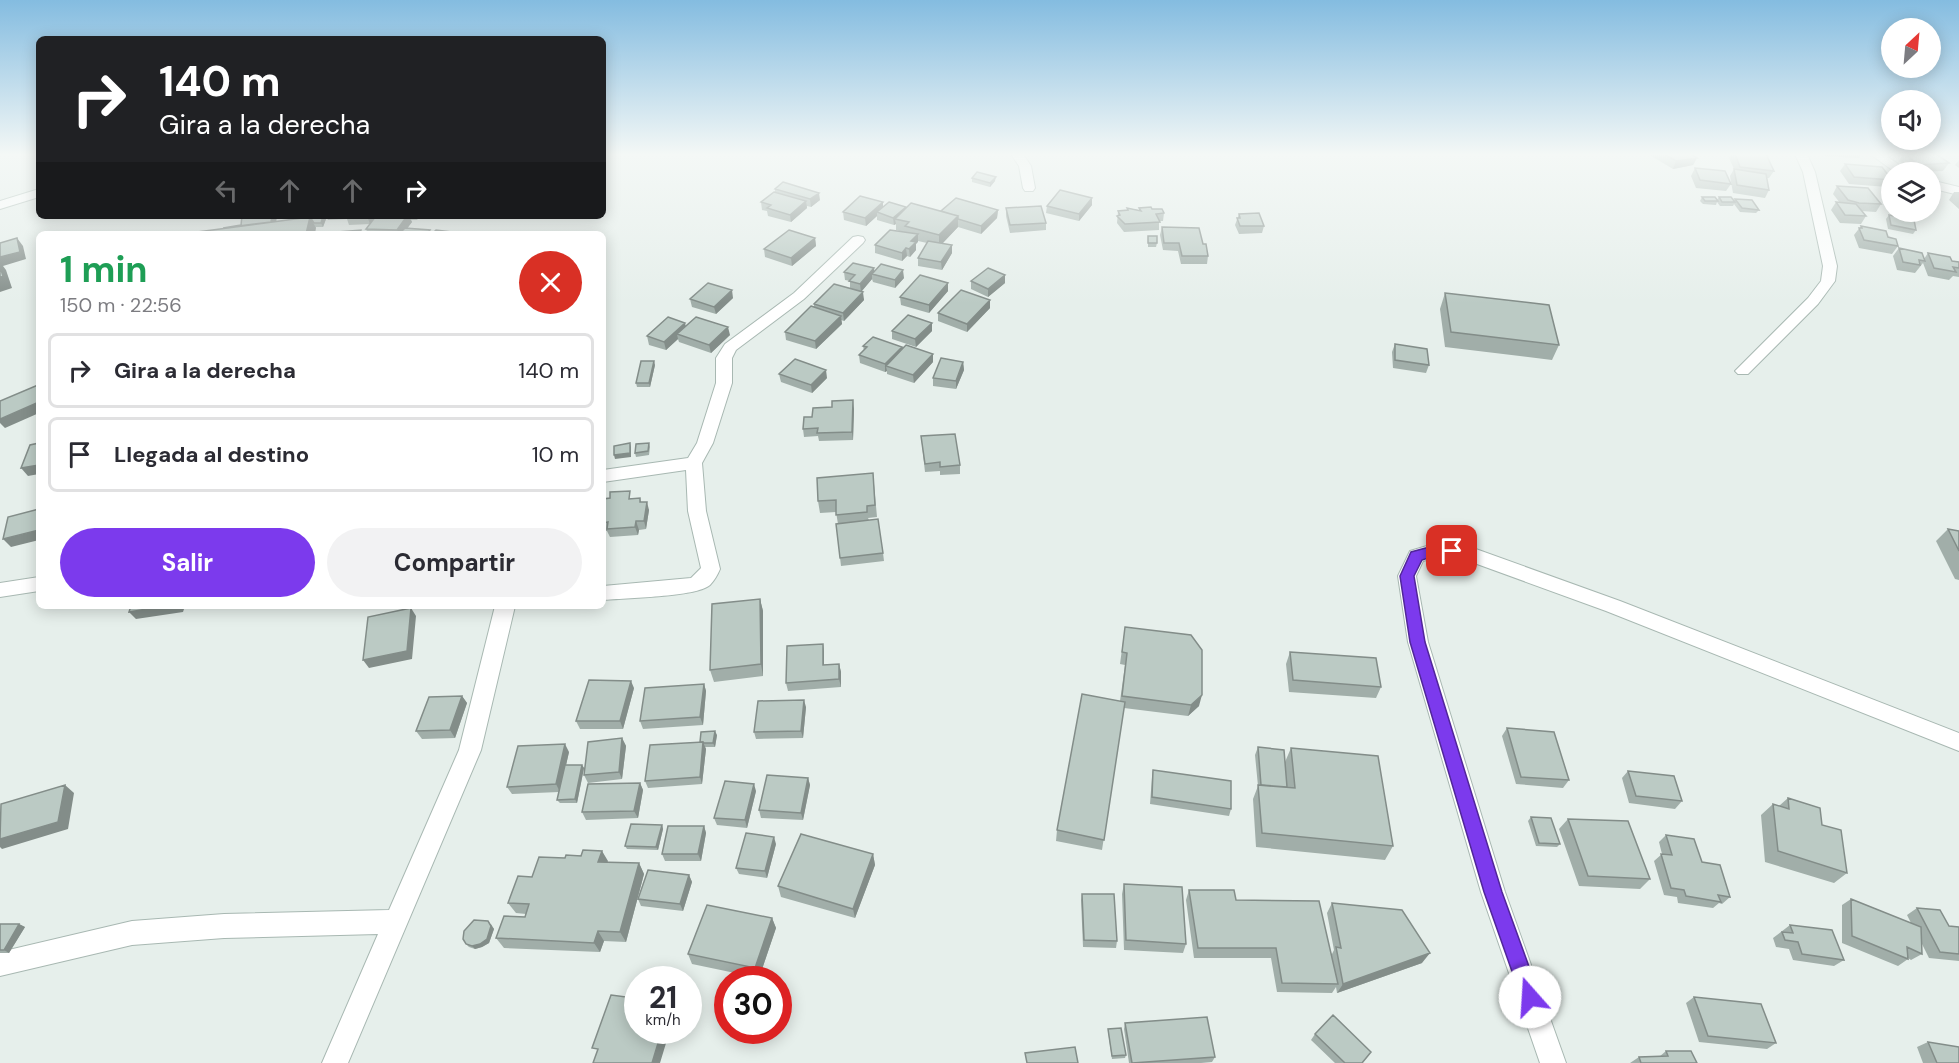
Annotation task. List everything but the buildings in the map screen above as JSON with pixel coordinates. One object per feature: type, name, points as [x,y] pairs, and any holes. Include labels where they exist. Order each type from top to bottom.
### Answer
[{"type":"street","points":[[1743,371],[1813,301],[1828,281],[1830,266],[1816,204]]},
{"type":"street","points":[[606,593],[694,585],[709,575],[711,569],[697,512],[694,463],[705,443],[710,421],[724,383],[724,358],[730,348],[799,296],[858,240]]},
{"type":"street","points":[[606,476],[694,463]]},
{"type":"street","points":[[1553,1063],[1493,892],[1418,642],[1407,576],[1416,556],[1437,550],[1467,553],[1613,606],[1959,742]]},
{"type":"street","points":[[0,590],[36,584]]},
{"type":"street","points":[[334,1063],[470,750],[504,609]]},
{"type":"street","points":[[0,964],[132,933],[224,926],[397,922]]},
{"type":"route","points":[[1452,551],[1437,550],[1416,556],[1407,576],[1418,642],[1493,892],[1530,997]]}]
